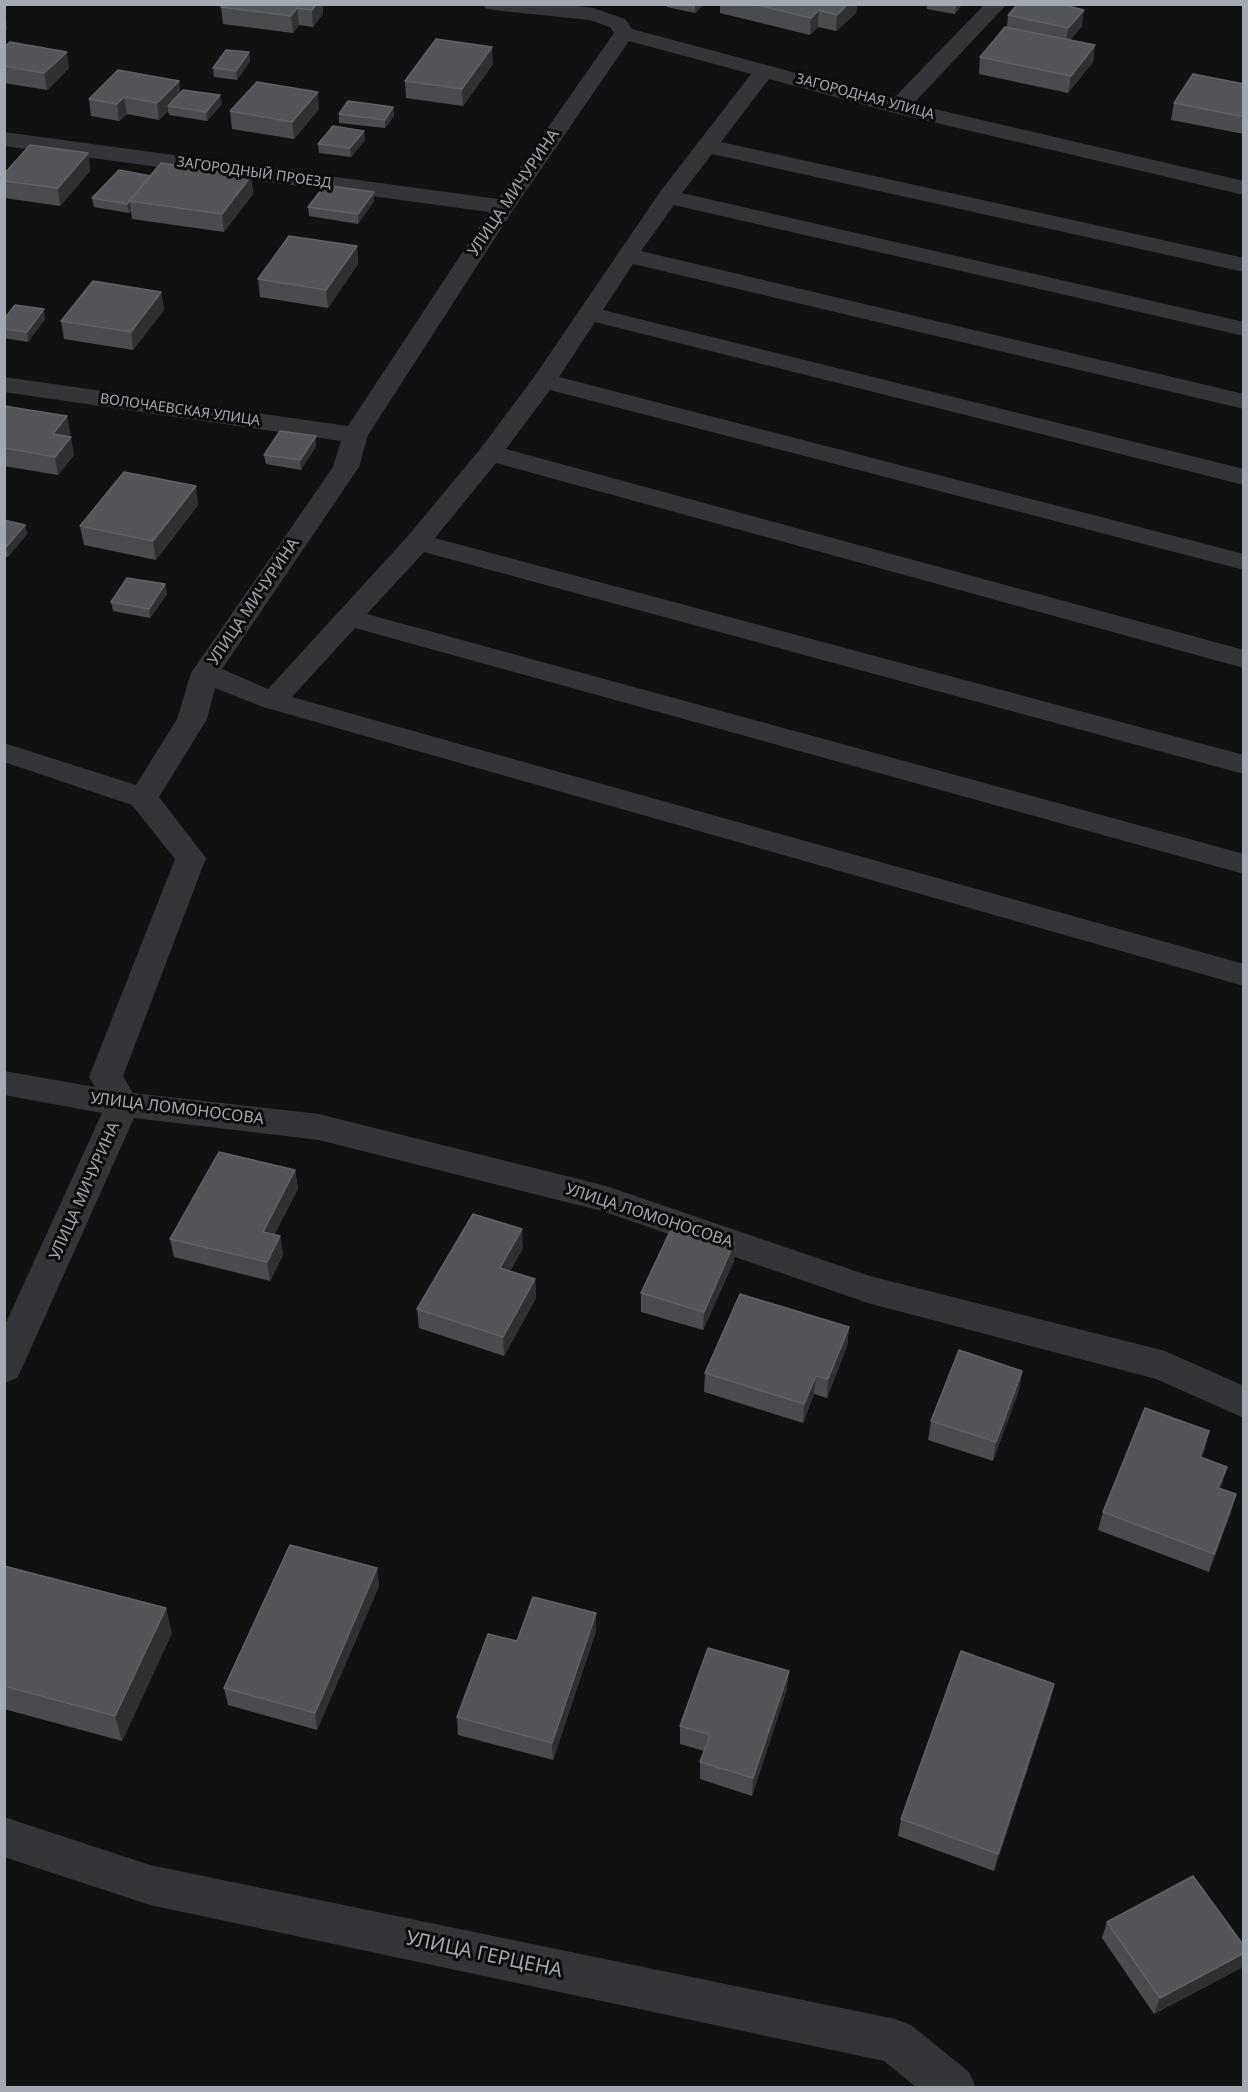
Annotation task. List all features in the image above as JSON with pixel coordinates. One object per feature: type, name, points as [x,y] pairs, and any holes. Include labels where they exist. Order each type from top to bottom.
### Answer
[{"type":"street","name":"ЗАГОРОДНАЯ УЛИЦА","points":[[492,4],[593,14],[618,23],[624,33],[898,107],[1244,188]]},
{"type":"street","points":[[898,107],[997,4]]},
{"type":"street","name":"УЛИЦА МИЧУРИНА","points":[[4,1368],[123,1104],[106,1077],[191,858],[142,798],[192,719],[205,673],[346,466],[355,435],[504,207],[624,33]]},
{"type":"street","points":[[273,701],[418,542],[490,453],[544,381],[668,197],[765,70]]},
{"type":"street","name":"ЗАГОРОДНЫЙ ПРОЕЗД","points":[[4,139],[504,207]]},
{"type":"street","points":[[707,146],[1244,264]]},
{"type":"street","points":[[668,197],[1244,329]]},
{"type":"street","points":[[627,255],[1244,402]]},
{"type":"street","points":[[588,313],[1244,477]]},
{"type":"street","points":[[544,381],[1244,562]]},
{"type":"street","name":"ВОЛОЧАЕВСКАЯ УЛИЦА","points":[[4,384],[355,435]]},
{"type":"street","points":[[490,453],[1244,660]]},
{"type":"street","points":[[418,542],[1244,765]]},
{"type":"street","points":[[349,618],[1244,864]]},
{"type":"street","points":[[205,673],[273,701],[1244,975]]},
{"type":"street","points":[[4,752],[142,798]]},
{"type":"street","name":"УЛИЦА ЛОМОНОСОВА","points":[[4,1083],[123,1104],[319,1128],[606,1199],[868,1289],[1165,1366],[1244,1403]]},
{"type":"street","name":"УЛИЦА ГЕРЦЕНА","points":[[4,1837],[150,1885],[895,2041],[953,2088]]},
{"type":"building","points":[[223,4],[316,4],[312,10],[297,8],[291,16],[221,7]]},
{"type":"building","points":[[753,4],[848,4],[837,15],[819,10],[811,18]]},
{"type":"building","points":[[1018,4],[1060,4],[1084,10],[1068,28],[1008,15]]},
{"type":"building","points":[[1005,27],[1095,45],[1071,76],[980,57]]},
{"type":"building","points":[[436,39],[492,47],[462,89],[405,81]]},
{"type":"building","points":[[10,42],[67,52],[44,73],[4,66],[4,47]]},
{"type":"building","points":[[226,50],[249,52],[236,71],[213,68]]},
{"type":"building","points":[[118,70],[179,81],[157,103],[124,97],[117,104],[89,99]]},
{"type":"building","points":[[1193,74],[1244,84],[1244,117],[1174,103]]},
{"type":"building","points":[[257,82],[318,92],[292,122],[230,111]]},
{"type":"building","points":[[183,90],[220,95],[206,112],[168,106]]},
{"type":"building","points":[[348,101],[393,107],[385,120],[339,114]]},
{"type":"building","points":[[333,126],[364,131],[350,148],[318,144]]},
{"type":"building","points":[[30,145],[88,153],[58,188],[4,181],[4,174]]},
{"type":"building","points":[[161,163],[251,176],[222,214],[129,201]]},
{"type":"building","points":[[119,170],[151,176],[127,204],[92,198]]},
{"type":"building","points":[[325,185],[374,192],[358,214],[308,207]]},
{"type":"building","points":[[289,236],[357,246],[326,290],[258,279]]},
{"type":"building","points":[[93,281],[161,292],[131,332],[61,321]]},
{"type":"building","points":[[15,305],[44,309],[27,332],[4,329],[4,319]]},
{"type":"building","points":[[4,406],[67,416],[53,434],[71,437],[55,457],[4,448]]},
{"type":"building","points":[[280,431],[316,436],[300,460],[264,455]]},
{"type":"building","points":[[124,472],[196,486],[153,541],[80,526]]},
{"type":"building","points":[[4,520],[25,525],[6,547],[4,547]]},
{"type":"building","points":[[127,578],[165,584],[149,609],[111,602]]},
{"type":"building","points":[[219,1152],[295,1170],[263,1232],[280,1236],[267,1262],[170,1239]]},
{"type":"building","points":[[473,1214],[522,1229],[500,1268],[535,1279],[503,1337],[417,1309]]},
{"type":"building","points":[[673,1225],[734,1243],[704,1312],[641,1293]]},
{"type":"building","points":[[740,1294],[849,1327],[828,1379],[816,1376],[804,1404],[705,1373]]},
{"type":"building","points":[[959,1350],[1022,1371],[996,1442],[931,1421]]},
{"type":"building","points":[[1145,1408],[1209,1431],[1200,1457],[1227,1467],[1218,1488],[1236,1494],[1214,1554],[1103,1512]]},
{"type":"building","points":[[290,1545],[377,1568],[315,1713],[224,1688]]},
{"type":"building","points":[[4,1566],[166,1608],[115,1716],[4,1686]]},
{"type":"building","points":[[533,1597],[596,1613],[552,1743],[457,1717],[488,1634],[517,1641]]},
{"type":"building","points":[[708,1648],[789,1671],[753,1778],[700,1762],[710,1735],[680,1726]]},
{"type":"building","points":[[961,1651],[1054,1684],[998,1854],[901,1819]]},
{"type":"building","points":[[1193,1876],[1244,1946],[1244,1953],[1160,1998],[1107,1922]]}]
